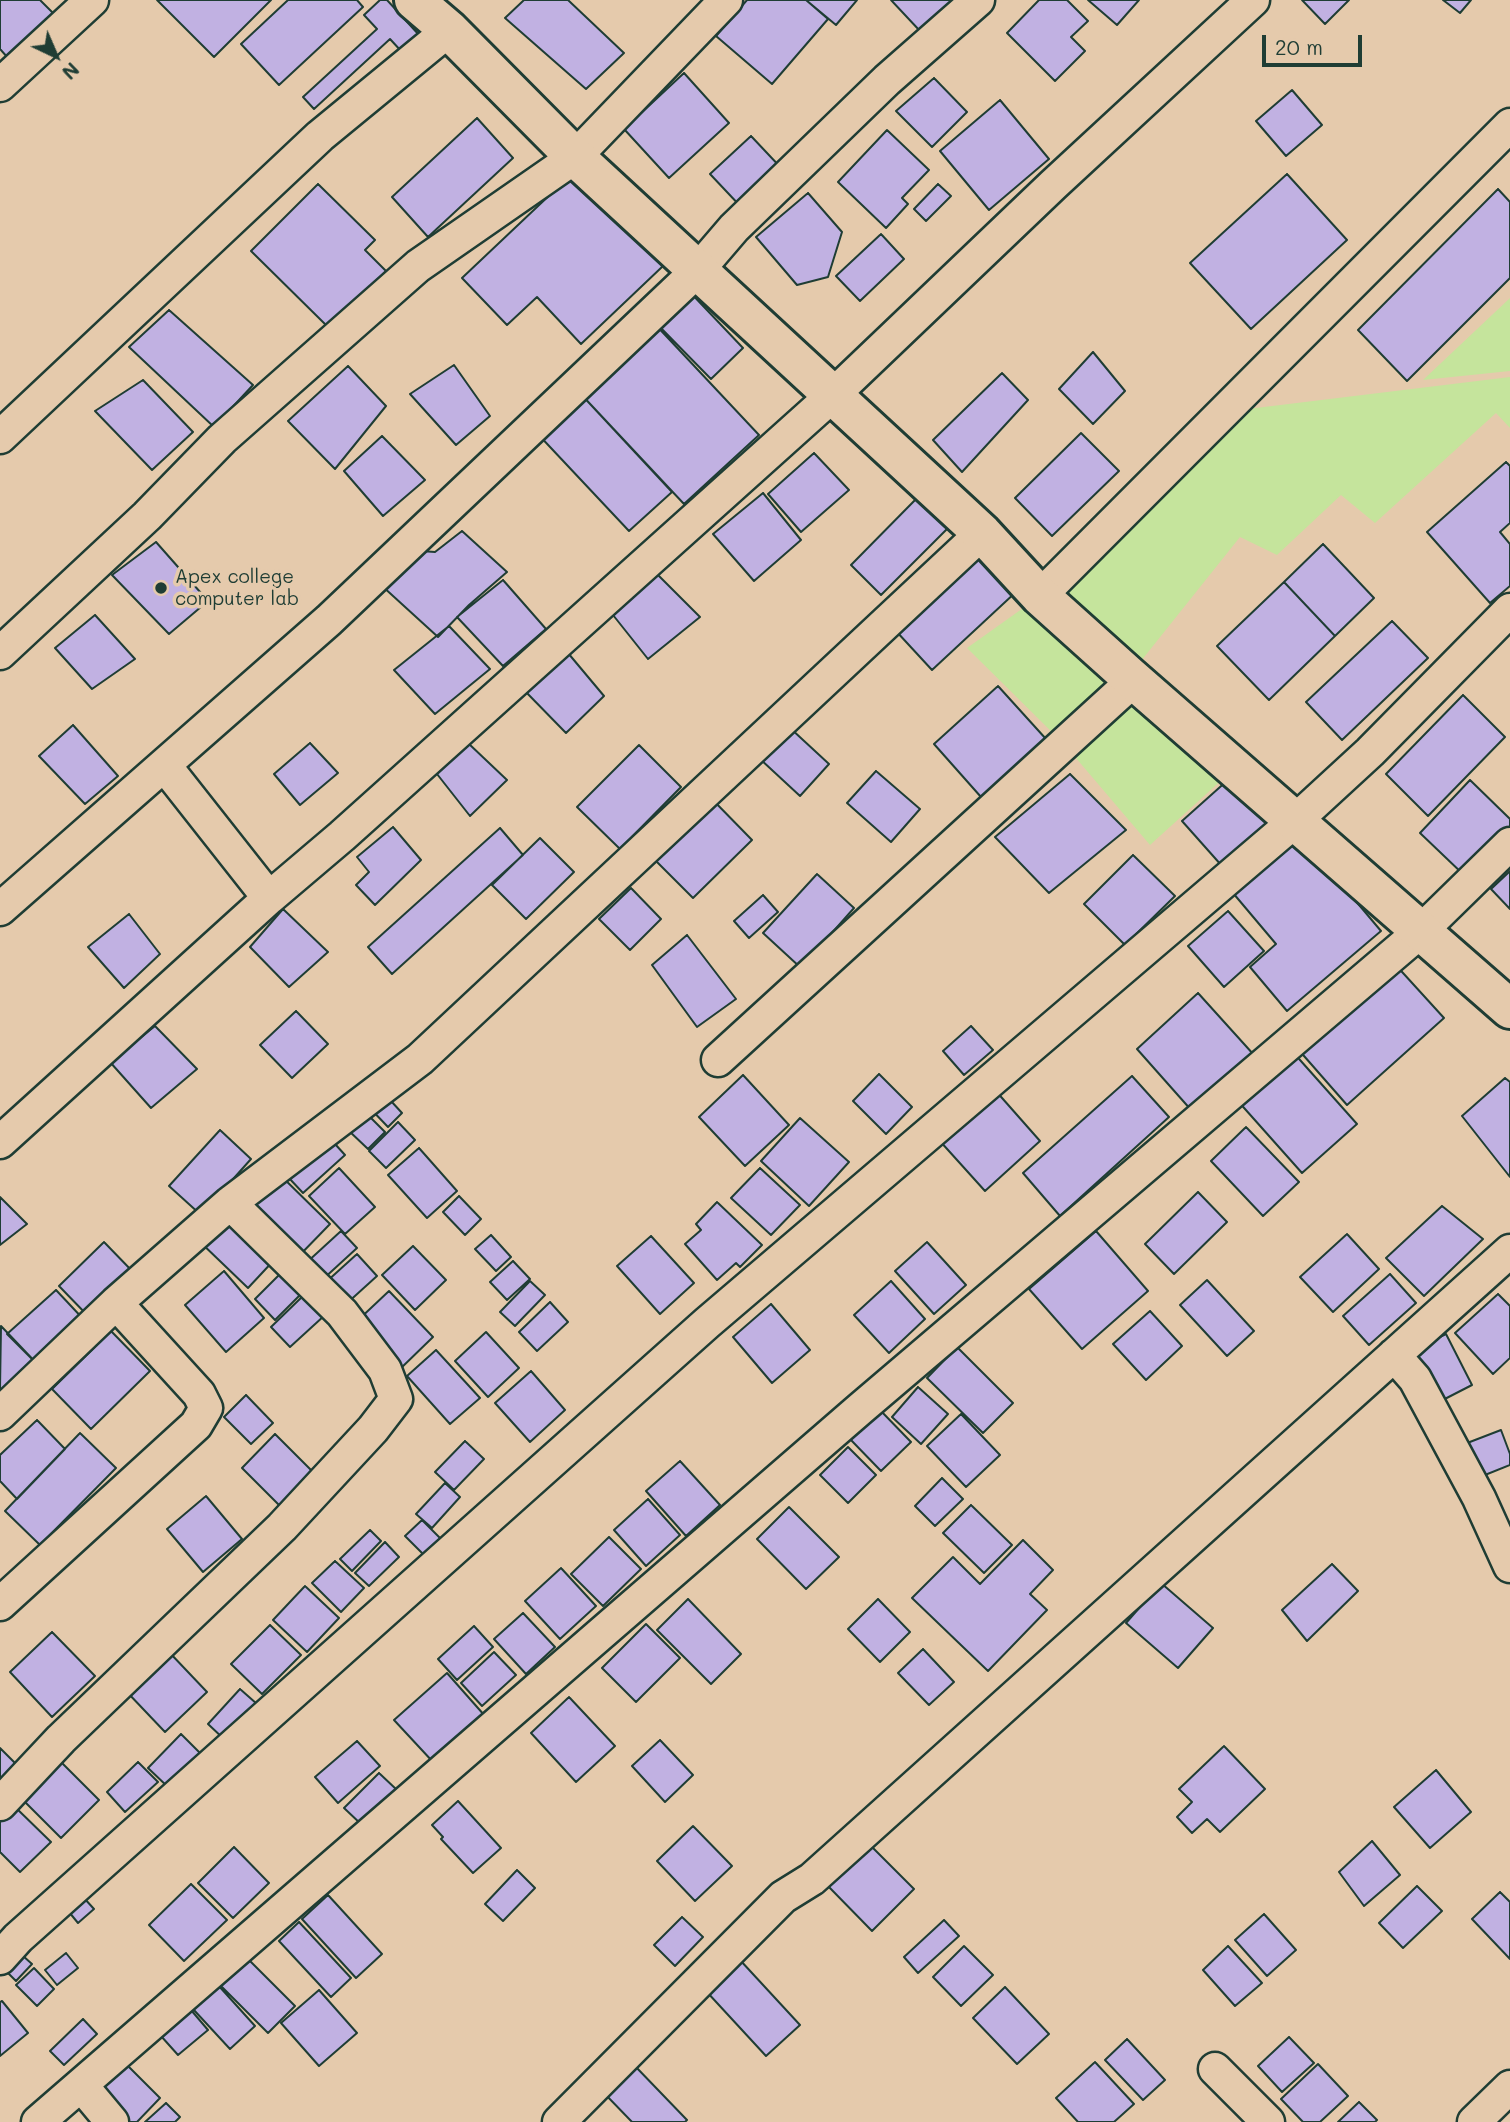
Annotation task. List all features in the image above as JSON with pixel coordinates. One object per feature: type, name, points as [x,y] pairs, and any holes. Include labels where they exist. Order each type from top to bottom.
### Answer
[{"type":"street","points":[[0,85],[92,0]]},
{"type":"street","points":[[414,0],[449,30],[575,157],[982,533],[1040,596],[1510,1009]]},
{"type":"street","points":[[0,653],[146,516],[222,439],[418,266],[575,157],[726,0]]},
{"type":"street","points":[[0,909],[328,620],[698,270],[734,228],[887,80],[978,0]]},
{"type":"street","points":[[0,1142],[833,395],[1053,185],[1253,0]]},
{"type":"street","points":[[0,437],[320,136],[449,30]]},
{"type":"street","points":[[1040,596],[1510,125]]},
{"type":"street","points":[[0,1414],[117,1303],[230,1203],[420,1059],[982,533]]},
{"type":"street","points":[[0,1958],[18,1938],[707,1323],[1295,821],[1370,752],[1510,610]]},
{"type":"street","points":[[718,1060],[1134,680]]},
{"type":"street","points":[[165,766],[269,898]]},
{"type":"street","points":[[38,2122],[860,1409],[1421,931],[1510,844]]},
{"type":"street","points":[[0,1804],[61,1739],[282,1527],[373,1429],[396,1399],[386,1370],[342,1313],[230,1203]]},
{"type":"street","points":[[559,2122],[783,1897],[812,1879],[1510,1251]]},
{"type":"street","points":[[0,1604],[196,1425],[206,1408],[199,1394],[117,1303]]},
{"type":"street","points":[[1394,1355],[1415,1379],[1479,1498],[1510,1566]]},
{"type":"street","points":[[1214,2068],[1268,2122]]},
{"type":"street","points":[[82,2086],[113,2122]]},
{"type":"street","points":[[1474,2122],[1510,2087]]},
{"type":"green space","points":[[1510,298],[1510,371],[1423,380]]},
{"type":"green space","points":[[1510,377],[1510,428],[1496,413],[1375,523],[1341,495],[1277,555],[1240,537],[1129,676],[1235,768],[1150,845],[1064,744],[967,648],[1040,596],[1223,412]]},
{"type":"building","points":[[0,0],[40,0],[54,14],[8,58],[0,49]]},
{"type":"building","points":[[157,0],[271,0],[214,57]]},
{"type":"building","points":[[288,0],[357,0],[363,7],[279,85],[241,44]]},
{"type":"building","points":[[380,0],[387,0],[420,36],[402,52],[390,39],[314,109],[303,97],[377,29],[364,15]]},
{"type":"building","points":[[524,0],[568,0],[624,53],[586,89],[505,18]]},
{"type":"building","points":[[747,0],[806,0],[828,19],[772,84],[716,36]]},
{"type":"building","points":[[806,0],[857,0],[836,25]]},
{"type":"building","points":[[891,0],[953,0],[920,31]]},
{"type":"building","points":[[1039,0],[1067,0],[1088,21],[1071,37],[1085,51],[1055,81],[1007,33]]},
{"type":"building","points":[[1088,0],[1139,0],[1117,25]]},
{"type":"building","points":[[1302,0],[1349,0],[1325,24]]},
{"type":"building","points":[[1443,0],[1471,0],[1460,13]]},
{"type":"building","points":[[684,73],[729,123],[669,178],[624,129]]},
{"type":"building","points":[[934,78],[967,112],[932,147],[896,111]]},
{"type":"building","points":[[1292,90],[1322,125],[1286,156],[1256,121]]},
{"type":"building","points":[[1000,100],[1049,159],[989,210],[940,151]]},
{"type":"building","points":[[477,118],[513,158],[428,237],[392,197]]},
{"type":"building","points":[[887,130],[929,170],[902,198],[908,204],[886,228],[838,182]]},
{"type":"building","points":[[751,136],[784,171],[743,209],[710,174]]},
{"type":"building","points":[[574,172],[663,266],[581,344],[537,297],[507,325],[462,278]]},
{"type":"building","points":[[1287,174],[1347,240],[1251,329],[1190,263]]},
{"type":"building","points":[[318,184],[375,240],[365,250],[386,271],[329,328],[251,251]]},
{"type":"building","points":[[938,184],[951,196],[926,221],[914,209]]},
{"type":"building","points":[[1498,189],[1510,202],[1510,278],[1407,381],[1358,330]]},
{"type":"building","points":[[808,193],[842,232],[828,277],[797,285],[756,237]]},
{"type":"building","points":[[881,234],[904,259],[860,301],[836,276]]},
{"type":"building","points":[[687,289],[743,348],[711,379],[654,321]]},
{"type":"building","points":[[169,310],[253,385],[214,427],[129,347]]},
{"type":"building","points":[[652,321],[759,435],[684,504],[578,391]]},
{"type":"building","points":[[1093,352],[1125,391],[1093,424],[1059,389]]},
{"type":"building","points":[[454,365],[490,416],[456,445],[410,394]]},
{"type":"building","points":[[348,366],[386,406],[335,469],[288,421]]},
{"type":"building","points":[[1002,373],[1028,400],[962,472],[933,440]]},
{"type":"building","points":[[143,380],[193,432],[152,470],[95,411]]},
{"type":"building","points":[[578,391],[672,492],[629,531],[535,431]]},
{"type":"building","points":[[1081,433],[1119,471],[1052,536],[1015,498]]},
{"type":"building","points":[[382,436],[425,480],[383,516],[344,471]]},
{"type":"building","points":[[814,453],[849,490],[801,532],[768,494]]},
{"type":"building","points":[[1506,462],[1510,466],[1510,523],[1500,532],[1510,544],[1510,586],[1490,603],[1427,532]]},
{"type":"building","points":[[763,493],[801,540],[754,581],[713,534]]},
{"type":"building","points":[[919,496],[950,526],[881,595],[851,565]]},
{"type":"building","points":[[462,531],[507,572],[438,637],[381,585],[421,551],[435,552]]},
{"type":"building","name":"Apex college computer lab","points":[[156,542],[208,601],[169,634],[112,575]]},
{"type":"building","points":[[1323,544],[1374,598],[1335,636],[1284,582]]},
{"type":"building","points":[[980,552],[1017,591],[932,670],[896,631]]},
{"type":"building","points":[[656,573],[700,617],[648,659],[613,615]]},
{"type":"building","points":[[503,580],[546,629],[503,666],[457,617]]},
{"type":"building","points":[[1284,582],[1335,636],[1269,700],[1217,646]]},
{"type":"building","points":[[95,615],[135,659],[92,689],[55,648]]},
{"type":"building","points":[[1392,621],[1428,658],[1342,740],[1306,702]]},
{"type":"building","points":[[449,626],[490,669],[435,714],[394,670]]},
{"type":"building","points":[[568,653],[604,696],[566,733],[523,689]]},
{"type":"building","points":[[998,686],[1046,739],[981,797],[934,744]]},
{"type":"building","points":[[1463,695],[1505,737],[1428,816],[1386,774]]},
{"type":"building","points":[[73,725],[118,776],[85,804],[39,756]]},
{"type":"building","points":[[789,727],[829,764],[800,796],[759,758]]},
{"type":"building","points":[[310,743],[338,773],[300,805],[274,774]]},
{"type":"building","points":[[468,743],[507,780],[470,816],[437,774]]},
{"type":"building","points":[[639,745],[681,787],[620,849],[577,807]]},
{"type":"building","points":[[876,771],[920,809],[891,842],[847,803]]},
{"type":"building","points":[[1070,774],[1126,830],[1049,893],[995,837]]},
{"type":"building","points":[[1229,779],[1269,824],[1222,866],[1182,821]]},
{"type":"building","points":[[1470,780],[1510,819],[1510,830],[1465,876],[1420,833]]},
{"type":"building","points":[[709,796],[752,840],[693,898],[650,855]]},
{"type":"building","points":[[393,827],[421,860],[375,905],[356,885],[369,872],[357,857]]},
{"type":"building","points":[[500,828],[523,855],[392,974],[368,947]]},
{"type":"building","points":[[1301,836],[1381,931],[1287,1011],[1250,967],[1276,944],[1233,893]]},
{"type":"building","points":[[540,838],[574,872],[526,919],[492,885]]},
{"type":"building","points":[[1133,855],[1175,896],[1125,945],[1084,904]]},
{"type":"building","points":[[1510,871],[1510,909],[1491,889]]},
{"type":"building","points":[[817,874],[854,908],[801,968],[763,933]]},
{"type":"building","points":[[631,888],[661,919],[630,950],[599,919]]},
{"type":"building","points":[[763,895],[778,912],[749,938],[734,921]]},
{"type":"building","points":[[283,909],[328,952],[289,987],[250,947]]},
{"type":"building","points":[[1228,911],[1264,951],[1224,987],[1188,946]]},
{"type":"building","points":[[129,914],[160,954],[124,988],[88,947]]},
{"type":"building","points":[[687,935],[736,999],[697,1027],[652,965]]},
{"type":"building","points":[[1393,962],[1444,1018],[1347,1105],[1297,1048]]},
{"type":"building","points":[[1198,993],[1254,1055],[1192,1111],[1137,1049]]},
{"type":"building","points":[[296,1011],[328,1044],[292,1078],[260,1045]]},
{"type":"building","points":[[155,1026],[197,1069],[151,1108],[110,1062]]},
{"type":"building","points":[[971,1026],[993,1050],[964,1075],[943,1051]]},
{"type":"building","points":[[1292,1051],[1357,1124],[1302,1173],[1237,1100]]},
{"type":"building","points":[[879,1074],[912,1107],[886,1134],[853,1101]]},
{"type":"building","points":[[743,1075],[789,1125],[745,1166],[699,1117]]},
{"type":"building","points":[[1132,1076],[1169,1117],[1060,1216],[1023,1173]]},
{"type":"building","points":[[1505,1078],[1510,1082],[1510,1177],[1462,1116]]},
{"type":"building","points":[[380,1089],[402,1113],[388,1127],[365,1103]]},
{"type":"building","points":[[995,1090],[1040,1141],[985,1191],[939,1140]]},
{"type":"building","points":[[365,1112],[385,1132],[368,1149],[348,1130]]},
{"type":"building","points":[[800,1118],[849,1162],[809,1206],[761,1161]]},
{"type":"building","points":[[398,1122],[415,1140],[386,1168],[369,1151]]},
{"type":"building","points":[[316,1123],[345,1155],[303,1193],[274,1162]]},
{"type":"building","points":[[1246,1127],[1299,1182],[1263,1216],[1211,1161]]},
{"type":"building","points":[[220,1130],[251,1159],[201,1215],[169,1186]]},
{"type":"building","points":[[419,1148],[457,1191],[427,1218],[388,1175]]},
{"type":"building","points":[[273,1168],[330,1224],[295,1260],[238,1204]]},
{"type":"building","points":[[339,1168],[375,1207],[345,1234],[309,1196]]},
{"type":"building","points":[[760,1168],[800,1205],[771,1235],[731,1198]]},
{"type":"building","points":[[1198,1192],[1227,1222],[1174,1274],[1145,1244]]},
{"type":"building","points":[[459,1196],[481,1219],[465,1235],[443,1212]]},
{"type":"building","points":[[0,1197],[27,1224],[0,1245]]},
{"type":"building","points":[[717,1202],[762,1245],[740,1267],[736,1263],[717,1280],[685,1244],[701,1230],[696,1224]]},
{"type":"building","points":[[1442,1206],[1483,1239],[1424,1296],[1386,1258]]},
{"type":"building","points":[[226,1210],[276,1258],[248,1288],[197,1239]]},
{"type":"building","points":[[341,1231],[357,1248],[321,1281],[305,1264]]},
{"type":"building","points":[[1096,1231],[1148,1291],[1082,1349],[1029,1289]]},
{"type":"building","points":[[1347,1234],[1379,1269],[1333,1312],[1300,1277]]},
{"type":"building","points":[[491,1235],[511,1257],[496,1271],[475,1249]]},
{"type":"building","points":[[651,1236],[694,1283],[660,1314],[617,1266]]},
{"type":"building","points":[[104,1242],[134,1273],[89,1317],[59,1286]]},
{"type":"building","points":[[927,1242],[966,1285],[934,1314],[895,1271]]},
{"type":"building","points":[[413,1246],[446,1280],[415,1310],[382,1275]]},
{"type":"building","points":[[357,1254],[377,1276],[345,1305],[325,1283]]},
{"type":"building","points":[[513,1261],[530,1279],[507,1300],[490,1282]]},
{"type":"building","points":[[287,1267],[307,1288],[275,1320],[255,1299]]},
{"type":"building","points":[[224,1271],[264,1318],[226,1352],[185,1305]]},
{"type":"building","points":[[1390,1274],[1416,1303],[1369,1345],[1343,1316]]},
{"type":"building","points":[[1207,1280],[1254,1331],[1227,1356],[1180,1305]]},
{"type":"building","points":[[530,1281],[545,1295],[515,1326],[500,1312]]},
{"type":"building","points":[[891,1281],[925,1319],[889,1353],[854,1315]]},
{"type":"building","points":[[56,1290],[87,1323],[41,1368],[7,1334]]},
{"type":"building","points":[[389,1291],[433,1337],[398,1371],[354,1324]]},
{"type":"building","points":[[305,1294],[325,1315],[290,1347],[271,1327]]},
{"type":"building","points":[[1498,1294],[1510,1306],[1510,1358],[1493,1374],[1455,1333]]},
{"type":"building","points":[[550,1302],[568,1322],[537,1351],[519,1332]]},
{"type":"building","points":[[771,1304],[810,1350],[772,1383],[733,1337]]},
{"type":"building","points":[[1150,1311],[1182,1346],[1146,1380],[1113,1344]]},
{"type":"building","points":[[1,1326],[41,1368],[8,1398],[0,1389]]},
{"type":"building","points":[[111,1331],[150,1371],[91,1429],[52,1389]]},
{"type":"building","points":[[486,1332],[519,1368],[488,1397],[455,1361]]},
{"type":"building","points":[[1446,1334],[1472,1385],[1435,1404],[1409,1352]]},
{"type":"building","points":[[957,1347],[1013,1403],[983,1433],[927,1378]]},
{"type":"building","points":[[436,1350],[480,1398],[450,1424],[407,1376]]},
{"type":"building","points":[[531,1371],[565,1410],[530,1442],[495,1403]]},
{"type":"building","points":[[918,1387],[948,1414],[921,1444],[892,1417]]},
{"type":"building","points":[[246,1395],[273,1423],[251,1444],[224,1417]]},
{"type":"building","points":[[880,1410],[911,1442],[881,1471],[850,1439]]},
{"type":"building","points":[[961,1414],[1000,1455],[966,1487],[927,1446]]},
{"type":"building","points":[[37,1420],[65,1449],[17,1499],[0,1481],[0,1455]]},
{"type":"building","points":[[1501,1430],[1510,1454],[1510,1465],[1475,1479],[1462,1445]]},
{"type":"building","points":[[80,1433],[116,1468],[40,1545],[5,1511]]},
{"type":"building","points":[[275,1434],[316,1475],[282,1508],[242,1468]]},
{"type":"building","points":[[465,1441],[484,1459],[454,1490],[435,1472]]},
{"type":"building","points":[[848,1447],[876,1475],[848,1503],[820,1475]]},
{"type":"building","points":[[680,1461],[720,1505],[686,1536],[646,1491]]},
{"type":"building","points":[[942,1478],[963,1499],[935,1526],[915,1506]]},
{"type":"building","points":[[445,1483],[460,1497],[432,1528],[416,1514]]},
{"type":"building","points":[[206,1496],[242,1539],[203,1572],[167,1529]]},
{"type":"building","points":[[648,1499],[680,1535],[646,1566],[614,1530]]},
{"type":"building","points":[[971,1505],[1012,1545],[984,1573],[943,1533]]},
{"type":"building","points":[[789,1507],[839,1557],[806,1589],[757,1539]]},
{"type":"building","points":[[422,1520],[441,1539],[424,1555],[405,1536]]},
{"type":"building","points":[[370,1530],[381,1541],[352,1571],[340,1559]]},
{"type":"building","points":[[609,1537],[641,1569],[603,1606],[571,1574]]},
{"type":"building","points":[[1023,1540],[1053,1570],[1030,1594],[1047,1610],[988,1671],[912,1598],[953,1557],[980,1584]]},
{"type":"building","points":[[385,1542],[399,1557],[369,1586],[355,1573]]},
{"type":"building","points":[[335,1561],[364,1588],[341,1612],[312,1583]]},
{"type":"building","points":[[1332,1564],[1358,1591],[1307,1641],[1282,1610]]},
{"type":"building","points":[[561,1568],[596,1606],[560,1639],[525,1601]]},
{"type":"building","points":[[1161,1583],[1213,1628],[1178,1668],[1126,1623]]},
{"type":"building","points":[[305,1586],[339,1618],[307,1652],[273,1620]]},
{"type":"building","points":[[688,1599],[741,1654],[711,1684],[657,1630]]},
{"type":"building","points":[[878,1599],[910,1632],[880,1662],[848,1629]]},
{"type":"building","points":[[523,1613],[555,1647],[526,1674],[494,1639]]},
{"type":"building","points":[[646,1624],[680,1658],[636,1702],[602,1668]]},
{"type":"building","points":[[270,1625],[301,1655],[262,1694],[231,1664]]},
{"type":"building","points":[[474,1626],[493,1647],[457,1680],[438,1659]]},
{"type":"building","points":[[52,1632],[95,1676],[52,1717],[10,1672]]},
{"type":"building","points":[[923,1649],[954,1682],[929,1705],[898,1673]]},
{"type":"building","points":[[169,1652],[207,1692],[165,1732],[126,1691]]},
{"type":"building","points":[[494,1652],[516,1675],[482,1706],[461,1683]]},
{"type":"building","points":[[447,1673],[485,1716],[433,1762],[394,1720]]},
{"type":"building","points":[[240,1689],[257,1704],[225,1740],[208,1724]]},
{"type":"building","points":[[569,1697],[615,1746],[576,1782],[531,1733]]},
{"type":"building","points":[[181,1734],[202,1755],[169,1788],[148,1768]]},
{"type":"building","points":[[660,1740],[693,1775],[665,1802],[632,1766]]},
{"type":"building","points":[[357,1741],[380,1766],[338,1803],[315,1777]]},
{"type":"building","points":[[1224,1746],[1265,1789],[1220,1832],[1207,1819],[1192,1833],[1177,1817],[1192,1802],[1179,1789]]},
{"type":"building","points":[[0,1748],[19,1767],[0,1786]]},
{"type":"building","points":[[59,1760],[99,1800],[61,1838],[15,1792]]},
{"type":"building","points":[[138,1762],[158,1782],[125,1812],[107,1792]]},
{"type":"building","points":[[1436,1770],[1471,1812],[1430,1848],[1394,1807]]},
{"type":"building","points":[[379,1773],[397,1790],[362,1825],[344,1808]]},
{"type":"building","points":[[458,1801],[501,1848],[473,1873],[441,1839],[443,1837],[432,1825]]},
{"type":"building","points":[[13,1805],[51,1842],[20,1872],[0,1852],[0,1818]]},
{"type":"building","points":[[693,1826],[732,1866],[695,1901],[657,1861]]},
{"type":"building","points":[[1372,1841],[1400,1875],[1364,1906],[1339,1872]]},
{"type":"building","points":[[869,1844],[914,1889],[872,1931],[827,1885]]},
{"type":"building","points":[[234,1847],[269,1883],[233,1918],[198,1883]]},
{"type":"building","points":[[517,1870],[535,1888],[503,1921],[485,1904]]},
{"type":"building","points":[[191,1884],[227,1920],[184,1961],[149,1925]]},
{"type":"building","points":[[1417,1886],[1442,1911],[1403,1948],[1379,1923]]},
{"type":"building","points":[[1500,1892],[1510,1902],[1510,1959],[1472,1919]]},
{"type":"building","points":[[328,1895],[382,1954],[356,1978],[302,1919]]},
{"type":"building","points":[[84,1898],[94,1909],[78,1923],[69,1912]]},
{"type":"building","points":[[1264,1914],[1296,1950],[1267,1976],[1235,1940]]},
{"type":"building","points":[[682,1917],[703,1937],[675,1966],[654,1945]]},
{"type":"building","points":[[944,1920],[959,1936],[918,1973],[904,1957]]},
{"type":"building","points":[[299,1922],[351,1978],[331,1997],[279,1941]]},
{"type":"building","points":[[964,1946],[993,1975],[961,2006],[933,1977]]},
{"type":"building","points":[[1228,1946],[1262,1983],[1235,2006],[1203,1970]]},
{"type":"building","points":[[13,1947],[32,1964],[16,1981],[0,1965]]},
{"type":"building","points":[[66,1953],[78,1968],[57,1985],[45,1970]]},
{"type":"building","points":[[248,1959],[295,2006],[268,2033],[221,1986]]},
{"type":"building","points":[[740,1960],[800,2025],[766,2056],[706,1991]]},
{"type":"building","points":[[34,1968],[54,1989],[37,2006],[16,1985]]},
{"type":"building","points":[[218,1985],[255,2026],[230,2049],[193,2009]]},
{"type":"building","points":[[1005,1987],[1049,2034],[1017,2064],[973,2018]]},
{"type":"building","points":[[319,1990],[357,2033],[319,2066],[281,2023]]},
{"type":"building","points":[[2,2001],[28,2033],[0,2056],[0,2002]]},
{"type":"building","points":[[191,2010],[208,2030],[178,2055],[161,2036]]},
{"type":"building","points":[[83,2019],[97,2034],[64,2065],[50,2051]]},
{"type":"building","points":[[1289,2037],[1314,2063],[1282,2092],[1258,2066]]},
{"type":"building","points":[[1127,2039],[1165,2080],[1143,2100],[1105,2060]]},
{"type":"building","points":[[122,2060],[160,2098],[137,2122],[123,2122],[91,2091]]},
{"type":"building","points":[[1095,2062],[1134,2104],[1114,2122],[1078,2122],[1056,2098]]},
{"type":"building","points":[[1318,2064],[1348,2096],[1320,2122],[1303,2122],[1281,2099]]},
{"type":"building","points":[[634,2065],[687,2120],[685,2122],[632,2122],[604,2093]]},
{"type":"building","points":[[1359,2102],[1377,2120],[1375,2122],[1338,2122]]},
{"type":"building","points":[[166,2103],[180,2117],[175,2122],[145,2122]]},
{"type":"place","name":"Apex college computer lab","points":[[161,588]]}]
